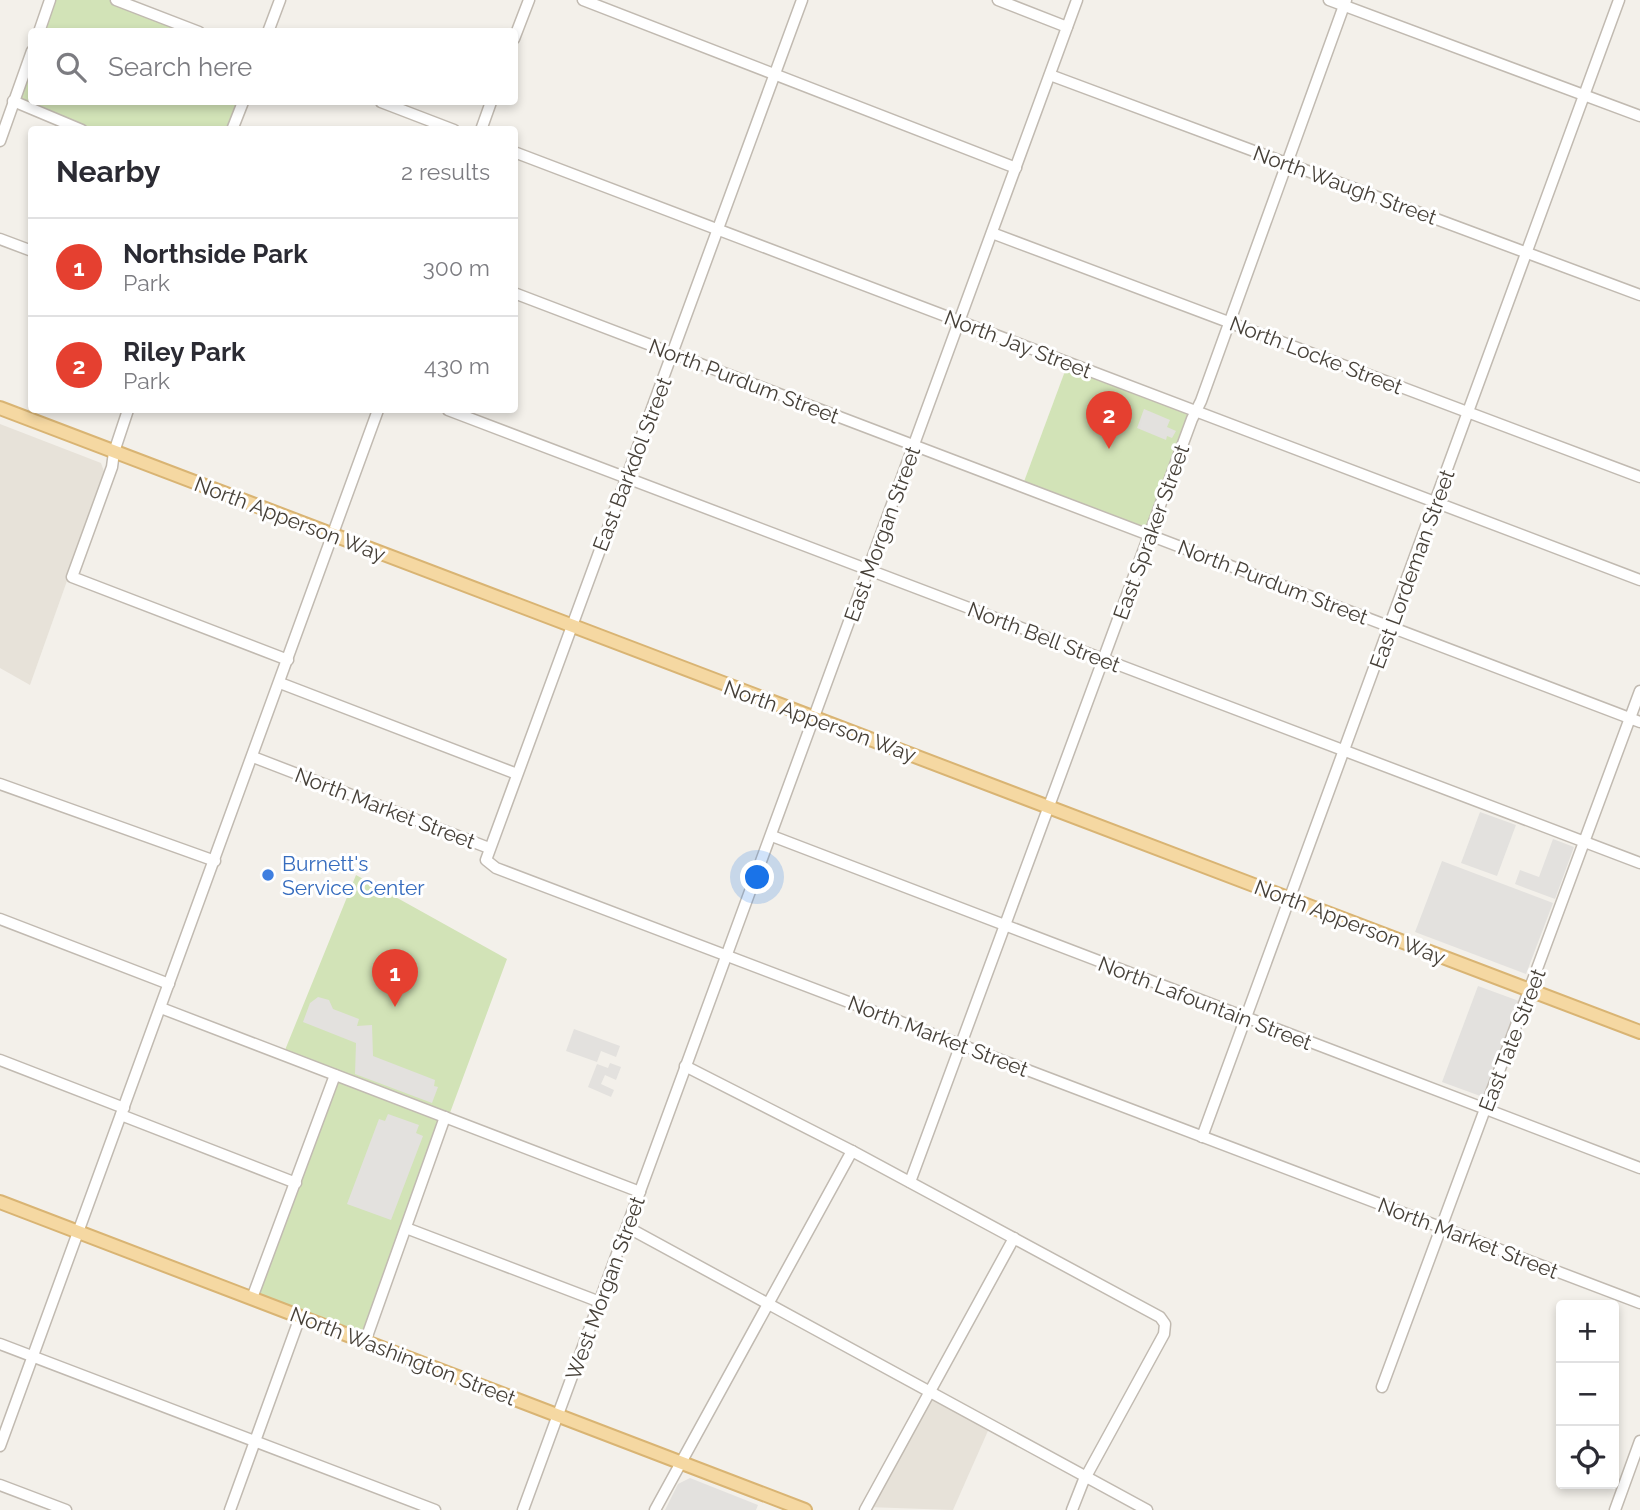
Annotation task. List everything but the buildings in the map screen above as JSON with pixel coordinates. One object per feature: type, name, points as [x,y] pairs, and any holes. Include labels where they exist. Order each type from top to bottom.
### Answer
[{"type":"main road","name":"North Apperson Way","points":[[0,408],[1640,1032]]},
{"type":"main road","name":"North Washington Street","points":[[0,1202],[806,1510]]},
{"type":"street","points":[[40,28],[50,0]]},
{"type":"street","points":[[116,0],[189,28]]},
{"type":"street","points":[[270,28],[280,0]]},
{"type":"street","points":[[518,29],[529,0]]},
{"type":"street","points":[[583,0],[1016,168]]},
{"type":"street","name":"East Barkdol Street","points":[[489,848],[802,0]]},
{"type":"street","points":[[998,0],[1067,27]]},
{"type":"street","name":"East Morgan Street","points":[[685,1066],[772,836],[1077,0]]},
{"type":"street","points":[[1329,0],[1345,3],[1640,116]]},
{"type":"street","name":"East Lordeman Street","points":[[1202,1137],[1619,0]]},
{"type":"street","name":"East Spraker Street","points":[[910,1182],[1007,928],[1345,3]]},
{"type":"street","points":[[0,141],[28,62]]},
{"type":"street","name":"North Waugh Street","points":[[1050,75],[1640,295]]},
{"type":"street","points":[[13,101],[72,126]]},
{"type":"street","points":[[234,126],[242,105]]},
{"type":"street","points":[[389,105],[444,126]]},
{"type":"street","points":[[482,126],[490,105]]},
{"type":"street","name":"North Jay Street","points":[[518,154],[1640,580]]},
{"type":"street","name":"North Locke Street","points":[[992,233],[1640,477]]},
{"type":"street","points":[[0,239],[28,250]]},
{"type":"street","name":"North Purdum Street","points":[[518,295],[1635,720]]},
{"type":"street","points":[[127,413],[112,467],[72,577],[288,660]]},
{"type":"street","points":[[0,1446],[377,413]]},
{"type":"street","name":"North Bell Street","points":[[456,413],[1640,863]]},
{"type":"street","points":[[280,683],[517,774]]},
{"type":"street","name":"East Tate Street","points":[[1382,1387],[1585,842],[1635,720],[1640,691]]},
{"type":"street","name":"North Market Street","points":[[253,757],[489,848],[486,860],[496,868],[1640,1303]]},
{"type":"street","points":[[0,784],[215,860]]},
{"type":"street","name":"North Lafountain Street","points":[[772,836],[1640,1168]]},
{"type":"street","points":[[0,919],[169,985]]},
{"type":"street","points":[[161,1008],[640,1192]]},
{"type":"street","points":[[0,1060],[296,1183]]},
{"type":"street","points":[[685,1066],[852,1151],[1160,1317],[1165,1324],[1164,1334],[1086,1477],[1072,1510]]},
{"type":"street","name":"West Morgan Street","points":[[523,1510],[685,1066]]},
{"type":"street","points":[[252,1298],[335,1075]]},
{"type":"street","points":[[365,1342],[445,1117]]},
{"type":"street","points":[[655,1510],[852,1151]]},
{"type":"street","points":[[627,1227],[1147,1510]]},
{"type":"street","points":[[406,1228],[600,1302]]},
{"type":"street","points":[[865,1510],[1014,1238]]},
{"type":"street","points":[[229,1510],[300,1317]]},
{"type":"street","points":[[0,1344],[435,1510]]},
{"type":"street","points":[[1615,1510],[1640,1441]]},
{"type":"street","points":[[0,1485],[66,1510]]},
{"type":"shaded area","points":[[1144,409],[1170,420],[1167,427],[1176,431],[1172,438],[1167,436],[1166,440],[1137,428]]},
{"type":"shaded area","points":[[0,424],[101,463],[105,474],[30,685],[0,668]]},
{"type":"shaded area","points":[[1480,812],[1516,825],[1497,876],[1461,863]]},
{"type":"shaded area","points":[[1553,839],[1574,847],[1555,899],[1515,884],[1520,870],[1539,877]]},
{"type":"shaded area","points":[[1442,861],[1553,903],[1526,974],[1415,932]]},
{"type":"shaded area","points":[[1478,986],[1519,1001],[1483,1097],[1442,1082]]},
{"type":"shaded area","points":[[318,997],[329,1000],[333,1009],[359,1019],[357,1026],[372,1025],[373,1056],[435,1080],[434,1086],[438,1087],[432,1103],[355,1074],[356,1043],[303,1022],[310,1003]]},
{"type":"shaded area","points":[[574,1029],[620,1046],[616,1057],[601,1051],[597,1062],[566,1051]]},
{"type":"shaded area","points":[[610,1063],[621,1067],[616,1080],[605,1075],[601,1084],[614,1090],[611,1097],[588,1087],[597,1064],[608,1068]]},
{"type":"shaded area","points":[[388,1114],[419,1125],[416,1133],[423,1136],[391,1220],[347,1204],[379,1119],[385,1121]]},
{"type":"shaded area","points":[[930,1392],[991,1424],[953,1510],[867,1507]]},
{"type":"shaded area","points":[[690,1478],[758,1505],[756,1510],[665,1510],[678,1484]]},
{"type":"green space","points":[[50,0],[116,0],[189,28],[40,28]]},
{"type":"green space","points":[[28,59],[28,105],[242,105],[233,126],[72,126],[13,101]]},
{"type":"green space","points":[[1068,363],[1195,411],[1149,535],[1022,487]]},
{"type":"green space","points":[[356,875],[507,959],[365,1342],[252,1298],[335,1076],[283,1055]]},
{"type":"place","name":"Riley Park","points":[[1109,449]]},
{"type":"place","name":"Burnett's Service Center","points":[[268,875]]},
{"type":"place","name":"Northside Park","points":[[395,1007]]}]
